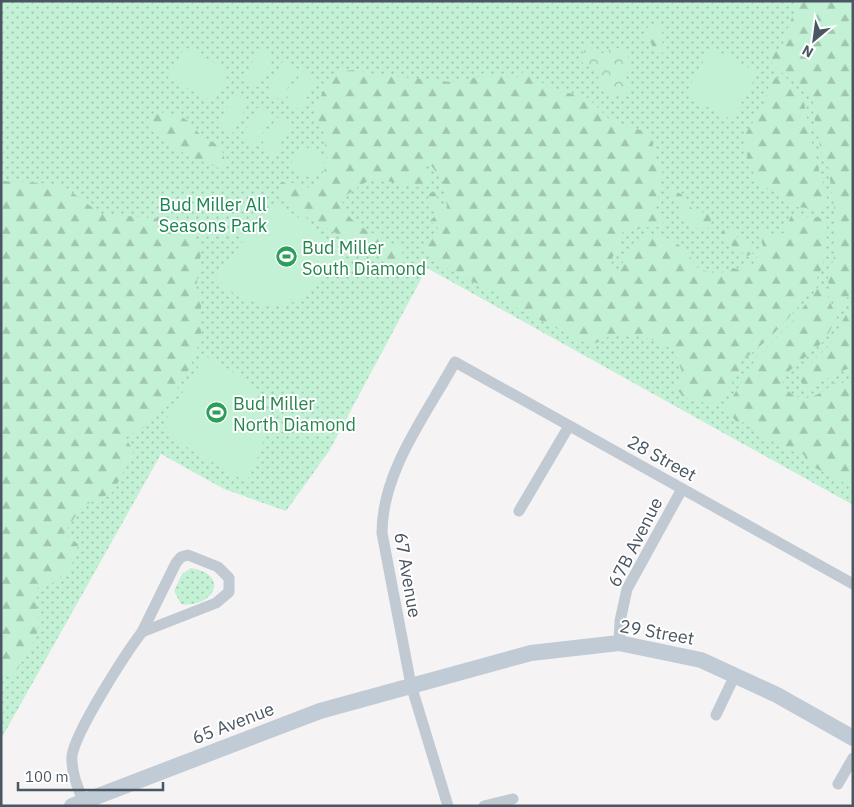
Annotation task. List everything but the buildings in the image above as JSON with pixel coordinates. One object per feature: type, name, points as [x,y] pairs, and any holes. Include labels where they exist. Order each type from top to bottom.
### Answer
[{"type":"street","name":"28 Street","points":[[455,362],[853,584]]},
{"type":"street","name":"67 Avenue","points":[[448,806],[411,685],[382,533],[382,520],[385,498],[396,468],[455,362]]},
{"type":"street","points":[[519,511],[568,426]]},
{"type":"street","name":"67B Avenue","points":[[619,643],[620,621],[627,589],[682,489]]},
{"type":"street","points":[[78,803],[72,764],[76,743],[128,650],[142,632],[176,563],[181,557],[188,555],[198,557],[218,567],[228,578],[229,592],[216,603],[142,632]]},
{"type":"street","name":"29 Street","points":[[411,685],[531,653],[619,643],[701,660],[735,675],[853,738]]},
{"type":"street","points":[[716,715],[735,675]]},
{"type":"street","name":"65 Avenue","points":[[78,803],[320,711],[411,685]]},
{"type":"street","points":[[838,784],[853,758]]},
{"type":"street","points":[[484,806],[513,798]]},
{"type":"green space","name":"Bud Miller All Seasons Park","points":[[1,1],[853,1],[853,505],[427,268],[329,451],[286,511],[224,489],[161,454],[1,739]]},
{"type":"green space","points":[[799,1],[853,1],[853,290],[844,302],[840,313],[836,311],[829,288],[828,277],[834,257],[836,224],[828,167],[822,155],[813,111],[813,98],[773,65],[764,49],[784,49],[783,39]]},
{"type":"green space","points":[[656,25],[665,25],[660,40],[667,48],[665,53],[654,51],[651,43],[642,36],[648,27],[651,29]]},
{"type":"green space","points":[[587,45],[600,54],[615,47],[627,53],[631,67],[626,76],[629,87],[624,97],[610,93],[598,81],[599,70],[579,61]]},
{"type":"green space","points":[[185,47],[230,71],[214,102],[168,78]]},
{"type":"green space","points":[[711,47],[758,73],[732,120],[685,95]]},
{"type":"green space","points":[[260,48],[275,56],[258,87],[243,79]]},
{"type":"green space","points":[[283,61],[298,69],[281,100],[266,92]]},
{"type":"green space","points":[[527,69],[530,70],[531,76],[553,89],[588,98],[609,119],[650,133],[657,162],[663,174],[656,207],[664,221],[662,227],[649,227],[623,232],[619,239],[619,249],[613,256],[611,265],[617,272],[635,242],[643,237],[652,235],[661,236],[679,245],[692,258],[695,266],[705,271],[719,273],[733,268],[739,270],[744,264],[753,264],[763,247],[760,231],[763,228],[775,235],[784,233],[791,216],[827,218],[827,239],[824,259],[814,284],[785,322],[740,362],[743,367],[716,406],[683,397],[675,386],[682,372],[674,350],[650,339],[634,335],[608,337],[590,345],[518,309],[499,295],[439,264],[422,247],[437,235],[438,228],[430,221],[437,214],[428,197],[430,193],[435,192],[442,209],[448,211],[442,179],[429,163],[424,164],[432,179],[431,185],[424,188],[372,178],[342,198],[344,208],[356,223],[401,248],[404,259],[402,264],[390,263],[292,209],[279,193],[280,183],[289,182],[313,189],[328,164],[322,123],[314,118],[314,109],[330,79],[337,72],[353,70],[380,75],[451,82],[478,77],[483,73],[516,78]]},
{"type":"green space","points":[[302,71],[317,79],[300,110],[285,102]]},
{"type":"green space","points":[[771,77],[779,78],[803,97],[814,153],[827,197],[826,210],[788,206],[771,189],[758,185],[745,150],[743,138],[764,104]]},
{"type":"green space","points":[[234,94],[249,102],[232,134],[217,126]]},
{"type":"green space","points":[[258,107],[273,115],[256,146],[241,138]]},
{"type":"green space","points":[[160,112],[177,115],[187,120],[201,135],[219,147],[224,157],[225,165],[218,168],[206,162],[195,161],[150,130],[146,123],[152,116]]},
{"type":"green space","points":[[277,117],[291,125],[274,156],[260,148]]},
{"type":"green space","points":[[302,145],[326,158],[313,180],[290,166]]},
{"type":"green space","points":[[1,181],[42,183],[66,188],[101,214],[165,219],[184,226],[192,233],[201,252],[196,289],[201,305],[201,337],[191,366],[180,385],[146,426],[125,438],[134,451],[113,492],[81,507],[64,534],[78,544],[74,560],[61,578],[47,585],[39,586],[34,594],[38,630],[31,648],[11,678],[1,674]]},
{"type":"green space","points":[[673,190],[681,194],[693,210],[713,215],[707,230],[704,232],[691,225],[681,212],[682,207],[676,203],[670,194]]},
{"type":"green space","name":"Bud Miller South Diamond","points":[[281,205],[344,252],[330,272],[302,298],[287,304],[271,305],[254,302],[235,294],[214,281],[267,208]]},
{"type":"green space","points":[[724,229],[734,230],[736,237],[748,239],[755,246],[754,252],[748,256],[735,249],[728,242],[723,242],[721,233]]},
{"type":"green space","points":[[819,286],[824,288],[837,318],[824,341],[781,378],[792,395],[799,398],[814,396],[836,382],[853,384],[853,484],[848,485],[808,464],[804,455],[796,450],[786,453],[775,443],[753,431],[744,422],[738,424],[726,408],[756,358],[793,321]]},
{"type":"green space","points":[[853,301],[853,368],[846,369],[805,390],[798,375],[830,345]]},
{"type":"green space","name":"Bud Miller North Diamond","points":[[205,356],[227,368],[243,380],[255,393],[263,407],[265,423],[263,440],[257,460],[246,482],[168,436],[165,421]]},
{"type":"green space","points":[[191,568],[204,572],[211,577],[214,584],[213,590],[209,597],[201,601],[192,604],[181,604],[174,591],[182,574]]},
{"type":"place","name":"Bud Miller South Diamond","points":[[286,257]]},
{"type":"place","name":"Bud Miller North Diamond","points":[[217,413]]}]
